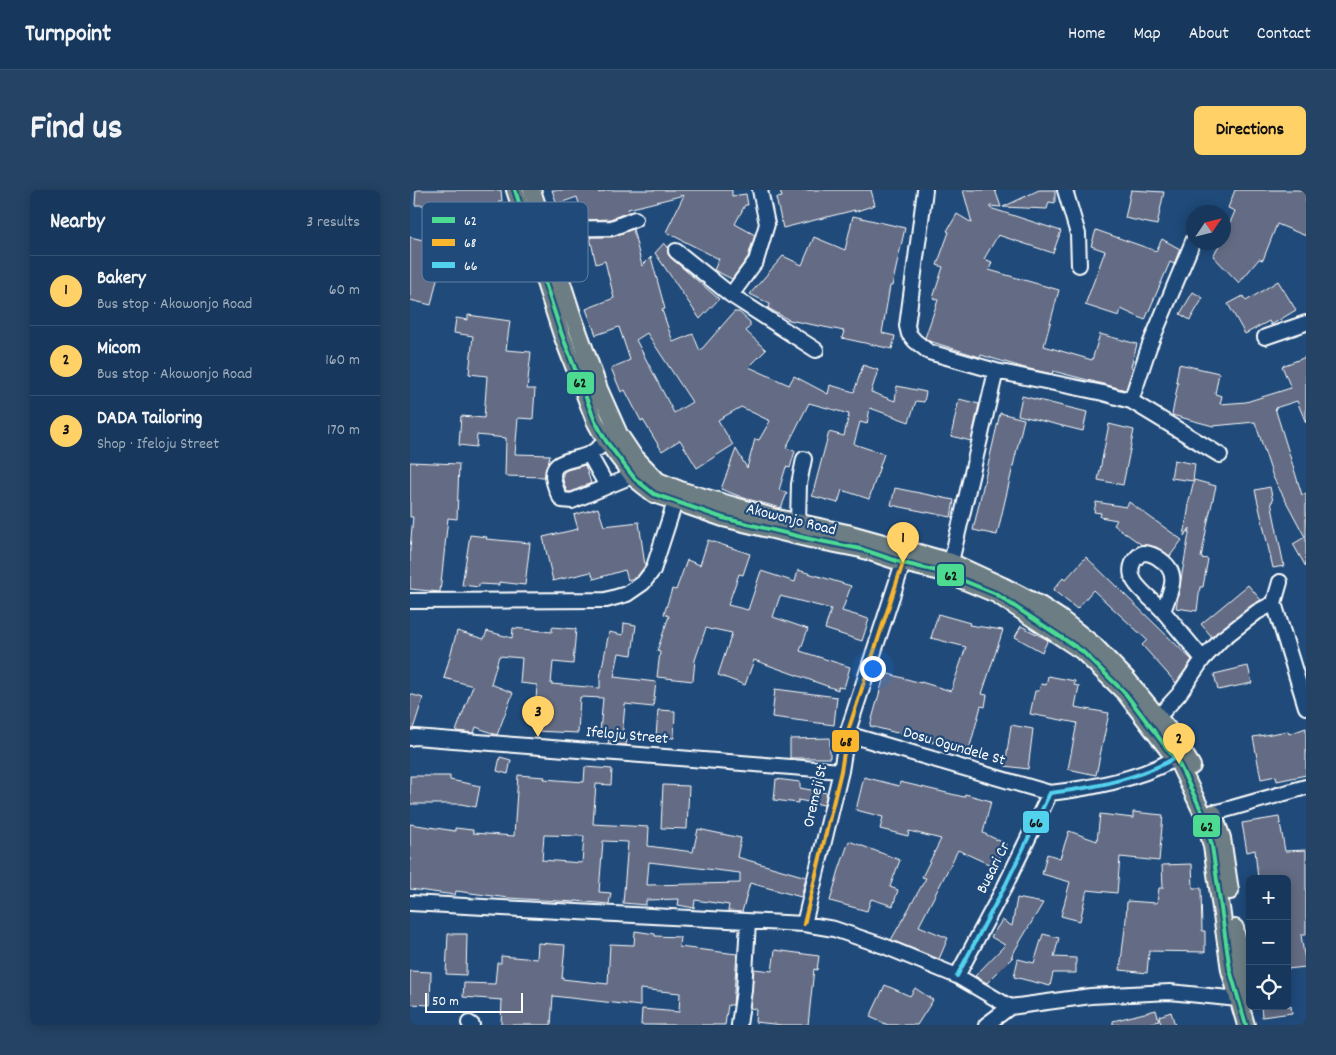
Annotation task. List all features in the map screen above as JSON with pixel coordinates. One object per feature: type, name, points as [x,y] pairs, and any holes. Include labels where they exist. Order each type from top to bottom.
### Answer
[{"type":"main road","name":"Akowonjo Road","points":[[515,190],[519,202]]},
{"type":"main road","name":"Akowonjo Road","points":[[532,190],[536,202]]},
{"type":"main road","name":"Akowonjo Road","points":[[545,282],[562,335],[595,420],[633,454],[658,481],[692,494],[847,533],[951,562],[1003,586],[1060,618],[1094,644],[1127,678],[1158,717],[1180,756],[1204,790],[1209,814],[1222,838],[1246,1001]]},
{"type":"main road","name":"Akowonjo Road","points":[[562,282],[599,389],[613,438],[632,476],[654,494],[722,518],[860,549],[903,563],[945,573],[996,594],[1082,651],[1125,693],[1180,756]]},
{"type":"main road","name":"Akowonjo Road","points":[[1246,1010],[1246,1025]]},
{"type":"main road","name":"Akowonjo Road","points":[[1250,1010],[1256,1025]]},
{"type":"street","points":[[731,295],[756,261],[767,224],[760,190]]},
{"type":"street","points":[[925,190],[907,326],[909,334],[915,342],[930,352],[996,372],[1103,393],[1131,401],[1220,456]]},
{"type":"street","points":[[1065,190],[1078,234],[1079,265]]},
{"type":"street","points":[[588,228],[612,228],[635,219]]},
{"type":"street","points":[[1131,401],[1149,347],[1189,250]]},
{"type":"street","points":[[676,251],[731,295],[816,350]]},
{"type":"street","points":[[1265,336],[1306,324]]},
{"type":"street","points":[[951,562],[996,372]]},
{"type":"street","points":[[613,438],[589,454],[554,468],[552,475],[557,494],[562,500],[572,501],[632,476]]},
{"type":"street","points":[[589,454],[607,486]]},
{"type":"street","points":[[798,522],[799,484],[804,459]]},
{"type":"street","points":[[410,601],[606,600],[627,594],[643,583],[653,570],[675,502]]},
{"type":"street","name":"Oremeji St","points":[[804,924],[841,771],[847,734],[903,563]]},
{"type":"street","points":[[1280,582],[1274,603],[1306,707]]},
{"type":"street","points":[[1158,717],[1179,694],[1203,659],[1222,639],[1257,612],[1274,603]]},
{"type":"street","points":[[1163,611],[1203,659]]},
{"type":"street","name":"Dosu Ogundele St","points":[[847,734],[1050,793]]},
{"type":"street","name":"Ifeloju Street","points":[[410,738],[841,771]]},
{"type":"street","points":[[1050,793],[1089,789],[1149,771],[1180,756]]},
{"type":"street","points":[[1209,814],[1306,787]]},
{"type":"street","name":"Busari Cr","points":[[957,976],[1005,886],[1050,793]]},
{"type":"street","points":[[410,903],[804,924],[834,929],[884,946],[957,976],[1010,1007]]},
{"type":"street","points":[[739,1025],[744,990],[748,922]]},
{"type":"street","points":[[986,1025],[1010,1007],[1091,996],[1170,992],[1246,1001]]},
{"type":"building","points":[[416,190],[501,190],[502,201],[499,202],[422,202],[422,205],[415,205]]},
{"type":"building","points":[[552,190],[598,190],[599,193],[608,190],[732,190],[732,196],[746,194],[748,205],[745,205],[735,224],[755,235],[748,257],[732,279],[714,270],[719,259],[666,232],[684,195],[628,209],[629,212],[610,219],[588,220],[588,202],[579,202],[577,197],[563,202],[556,202]]},
{"type":"building","points":[[780,190],[871,190],[875,205],[854,212],[855,210],[783,228],[776,198],[782,197]]},
{"type":"building","points":[[963,190],[995,190],[1001,207],[990,206],[990,208],[1061,231],[1053,253],[998,235],[984,259],[992,262],[989,270],[1059,290],[1044,346],[1092,360],[1100,334],[1137,344],[1131,367],[1133,368],[1126,390],[1053,371],[1052,374],[981,355],[980,357],[929,341],[925,338],[938,300],[933,298],[943,267],[937,265],[949,232],[947,231],[957,214],[972,223]]},
{"type":"building","points":[[1039,190],[1055,190],[1055,203],[1049,202],[1047,209],[1003,207]]},
{"type":"building","points":[[1131,190],[1164,192],[1157,225],[1125,218]]},
{"type":"building","points":[[1235,190],[1306,190],[1306,236],[1277,224],[1263,260],[1259,259],[1239,283],[1213,256],[1216,250],[1231,250],[1231,220],[1235,211],[1231,209],[1231,205],[1229,205]]},
{"type":"building","points":[[853,216],[905,228],[892,286],[890,286],[882,333],[895,336],[892,349],[842,338],[844,331],[789,320],[768,308],[770,304],[750,294],[783,256],[802,265],[814,237],[845,250]]},
{"type":"building","points":[[633,229],[642,266],[651,257],[665,309],[662,310],[673,342],[693,334],[700,351],[734,312],[739,312],[750,322],[750,326],[746,331],[766,350],[749,367],[789,385],[794,376],[828,394],[830,385],[854,392],[863,365],[878,370],[871,392],[895,401],[897,386],[926,392],[924,402],[916,401],[909,422],[870,408],[867,424],[860,422],[854,444],[884,454],[869,499],[842,490],[838,503],[812,496],[829,432],[844,436],[849,414],[809,403],[786,448],[795,451],[790,468],[786,467],[779,490],[787,493],[781,508],[744,498],[721,489],[736,449],[747,468],[755,439],[759,440],[770,421],[741,407],[718,420],[733,445],[697,468],[680,440],[662,451],[643,420],[641,421],[625,390],[621,392],[611,368],[630,360],[619,327],[596,335],[586,309],[614,298],[605,261],[596,264],[590,237],[612,237]],"holes":[[[647,333],[692,402],[674,413],[636,340]]]},
{"type":"building","points":[[1096,230],[1156,251],[1162,239],[1180,249],[1174,264],[1170,262],[1145,320],[1121,309],[1119,316],[1085,305],[1105,251],[1091,246]]},
{"type":"building","points":[[410,237],[422,240],[422,282],[436,282],[431,305],[410,300]]},
{"type":"building","points":[[664,243],[668,247],[668,254],[671,258],[719,299],[700,319],[655,253]]},
{"type":"building","points":[[1278,281],[1296,310],[1271,325],[1269,321],[1245,334],[1228,304],[1243,296],[1246,301]]},
{"type":"building","points":[[1193,292],[1203,298],[1190,320],[1180,314]]},
{"type":"building","points":[[468,315],[510,321],[506,350],[531,352],[527,389],[535,389],[533,419],[518,418],[515,454],[550,455],[545,477],[505,476],[506,438],[477,435],[476,447],[459,445],[461,416],[484,418],[487,376],[469,374],[473,336],[454,333],[456,318],[468,320]]},
{"type":"building","points":[[1306,357],[1306,423],[1297,401],[1275,408],[1302,495],[1306,493],[1306,567],[1293,544],[1305,537],[1273,477],[1255,422],[1213,426],[1172,415],[1178,383],[1176,382],[1179,364],[1219,373],[1215,394],[1222,396],[1220,404],[1246,402],[1291,388],[1282,366]]},
{"type":"building","points":[[1022,396],[1087,412],[1083,431],[1018,415]]},
{"type":"building","points":[[959,399],[979,404],[971,441],[951,436]]},
{"type":"building","points":[[1000,413],[1024,419],[997,535],[973,530]]},
{"type":"building","points":[[1109,424],[1134,430],[1123,485],[1098,480]]},
{"type":"building","points":[[1174,460],[1195,464],[1193,481],[1171,478]]},
{"type":"building","points":[[410,462],[459,464],[457,519],[448,518],[440,592],[410,589],[410,548],[413,517],[410,517]]},
{"type":"building","points":[[585,465],[591,483],[567,492],[563,473]]},
{"type":"building","points":[[1194,480],[1216,486],[1201,558],[1208,559],[1203,587],[1200,587],[1197,611],[1176,608],[1190,528],[1184,536],[1188,505]]},
{"type":"building","points":[[1270,487],[1273,501],[1271,502],[1284,566],[1273,568],[1255,490]]},
{"type":"building","points":[[895,488],[954,500],[951,517],[891,505]]},
{"type":"building","points":[[1096,502],[1126,507],[1129,502],[1182,540],[1170,556],[1156,547],[1142,545],[1114,525],[1117,520],[1100,517],[1101,513],[1094,512]]},
{"type":"building","points":[[598,508],[604,526],[639,522],[645,566],[637,577],[628,580],[625,570],[594,579],[591,572],[553,581],[543,537],[578,529],[574,515]]},
{"type":"building","points":[[470,535],[487,537],[486,539],[530,543],[525,585],[499,582],[499,585],[479,584],[479,587],[462,585]]},
{"type":"building","points":[[708,540],[750,554],[743,575],[739,574],[728,605],[748,610],[761,571],[795,582],[798,570],[851,586],[842,611],[869,619],[862,641],[825,629],[831,609],[780,596],[773,617],[808,629],[800,651],[850,667],[844,688],[838,687],[838,690],[754,660],[745,685],[718,675],[732,633],[706,628],[695,660],[693,681],[657,677],[660,652],[657,651],[669,616],[664,614],[672,589],[676,590],[687,560],[700,565]]},
{"type":"building","points":[[1086,557],[1192,660],[1176,683],[1142,645],[1147,640],[1093,590],[1077,609],[1053,590]]},
{"type":"building","points":[[1248,585],[1261,600],[1212,637],[1201,624]]},
{"type":"building","points":[[938,614],[970,623],[969,625],[1003,630],[982,694],[987,695],[985,707],[981,706],[969,750],[933,741],[933,743],[870,726],[885,673],[951,691],[966,647],[931,638]]},
{"type":"building","points":[[624,623],[636,625],[632,655],[619,653],[614,677],[656,682],[653,707],[625,704],[622,739],[627,740],[626,745],[608,744],[610,733],[600,732],[603,698],[580,697],[578,733],[534,731],[537,685],[520,683],[522,658],[499,656],[491,684],[513,693],[497,735],[476,727],[474,733],[456,731],[473,686],[444,678],[457,631],[484,639],[487,631],[512,638],[513,628],[552,632],[552,627],[576,629],[573,664],[553,662],[551,684],[600,688],[600,678],[609,632],[623,635]]},
{"type":"building","points":[[1021,626],[1048,640],[1042,652],[1015,637]]},
{"type":"building","points":[[1248,666],[1252,683],[1218,690],[1214,674]]},
{"type":"building","points":[[1048,676],[1075,681],[1074,685],[1079,686],[1075,707],[1109,713],[1096,775],[1068,769],[1077,723],[1030,714],[1035,691],[1039,691],[1041,684],[1046,685]]},
{"type":"building","points":[[775,689],[837,697],[834,725],[772,717]]},
{"type":"building","points":[[410,694],[423,698],[413,729],[410,729]]},
{"type":"building","points":[[658,710],[675,711],[674,738],[656,737]]},
{"type":"building","points":[[1011,725],[1033,729],[1028,769],[1005,766]]},
{"type":"building","points":[[1306,728],[1306,775],[1277,781],[1276,776],[1261,779],[1253,737],[1288,731],[1289,734]]},
{"type":"building","points":[[830,738],[830,758],[790,758],[790,739]]},
{"type":"building","points":[[500,757],[511,760],[508,774],[497,771]]},
{"type":"building","points":[[585,767],[612,769],[611,785],[596,784],[593,824],[649,827],[648,846],[693,852],[698,829],[741,838],[737,857],[806,877],[801,897],[750,883],[742,912],[728,911],[729,905],[695,900],[694,908],[678,905],[679,899],[646,900],[646,905],[623,903],[628,842],[603,841],[599,892],[611,893],[609,904],[508,898],[456,891],[455,895],[410,889],[410,824],[455,831],[455,828],[473,830],[473,833],[514,836],[518,775],[584,782]],"holes":[[[544,835],[584,836],[582,863],[542,860]],[[649,862],[740,873],[740,883],[647,885]]]},
{"type":"building","points":[[410,776],[450,776],[450,780],[480,786],[476,807],[461,804],[410,804]]},
{"type":"building","points":[[864,777],[899,786],[900,782],[964,797],[965,794],[991,801],[983,833],[1006,844],[995,867],[958,850],[919,926],[948,938],[939,959],[891,940],[926,878],[922,877],[941,839],[909,831],[908,836],[880,829],[883,817],[856,810]]},
{"type":"building","points":[[776,779],[800,782],[800,788],[827,793],[824,805],[798,800],[798,803],[774,800]]},
{"type":"building","points":[[663,785],[689,786],[687,829],[661,828]]},
{"type":"building","points":[[1133,812],[1163,815],[1159,861],[1120,857],[1117,893],[1087,890],[1080,921],[1061,916],[1070,882],[1042,874],[1047,854],[1060,858],[1069,831],[1097,841],[1100,814],[1133,818]]},
{"type":"building","points":[[1279,817],[1285,851],[1306,850],[1306,935],[1301,935],[1306,967],[1291,969],[1291,875],[1258,875],[1255,850],[1247,852],[1242,823]]},
{"type":"building","points":[[849,841],[900,860],[890,887],[898,890],[893,906],[871,899],[867,911],[830,901]]},
{"type":"building","points":[[1192,864],[1193,888],[1201,888],[1202,931],[1205,931],[1205,952],[1149,951],[1147,973],[1120,970],[1127,901],[1157,903],[1159,888],[1163,888],[1162,865]]},
{"type":"building","points":[[1017,898],[1043,903],[1011,957],[1013,957],[987,983],[975,976],[1005,945],[991,937],[1002,920],[1012,926]]},
{"type":"building","points":[[635,931],[655,934],[655,936],[680,937],[679,947],[737,954],[733,1005],[728,1005],[725,1025],[641,1025],[642,1009],[679,1012],[680,993],[640,989],[640,1006],[553,996],[551,1025],[501,1025],[502,1000],[463,997],[464,983],[495,984],[497,963],[501,963],[501,956],[537,959],[538,943],[565,945],[562,979],[608,984],[610,944],[634,945]]},
{"type":"building","points":[[448,934],[467,934],[466,975],[446,974]]},
{"type":"building","points":[[1043,934],[1059,938],[1054,957],[1076,958],[1076,973],[1053,973],[1050,986],[1014,977],[1018,959],[1034,963]]},
{"type":"building","points":[[775,950],[819,956],[817,970],[814,969],[808,1025],[755,1022],[756,1009],[750,1008],[754,969],[772,971]]},
{"type":"building","points":[[410,971],[431,972],[430,1005],[410,1004]]},
{"type":"building","points":[[885,985],[910,996],[915,988],[933,1000],[917,1025],[888,1025],[870,1017]]},
{"type":"building","points":[[1291,1006],[1292,1013],[1262,1017],[1261,1010],[1291,1010]]},
{"type":"building","points":[[1156,1010],[1159,1021],[1144,1025],[1113,1025],[1113,1021]]},
{"type":"building","points":[[1171,1012],[1175,1025],[1161,1025],[1159,1016]]},
{"type":"transit line","name":"62","points":[[515,190],[519,202]]},
{"type":"transit line","name":"62","points":[[545,282],[562,335],[595,421],[606,441],[635,479],[654,494],[723,518],[861,549],[903,563],[945,573],[996,594],[1082,651],[1125,693],[1179,764],[1204,816],[1212,846],[1230,970],[1246,1025]]},
{"type":"transit line","name":"68","points":[[804,924],[841,771],[847,734],[903,563]]},
{"type":"transit line","name":"66","points":[[957,976],[1005,886],[1050,793],[1102,785],[1137,775],[1154,769],[1184,752]]},
{"type":"place","name":"Bakery","points":[[903,563]]},
{"type":"place","name":"DADA Tailoring","points":[[538,737]]},
{"type":"place","name":"Micom","points":[[1179,764]]}]
